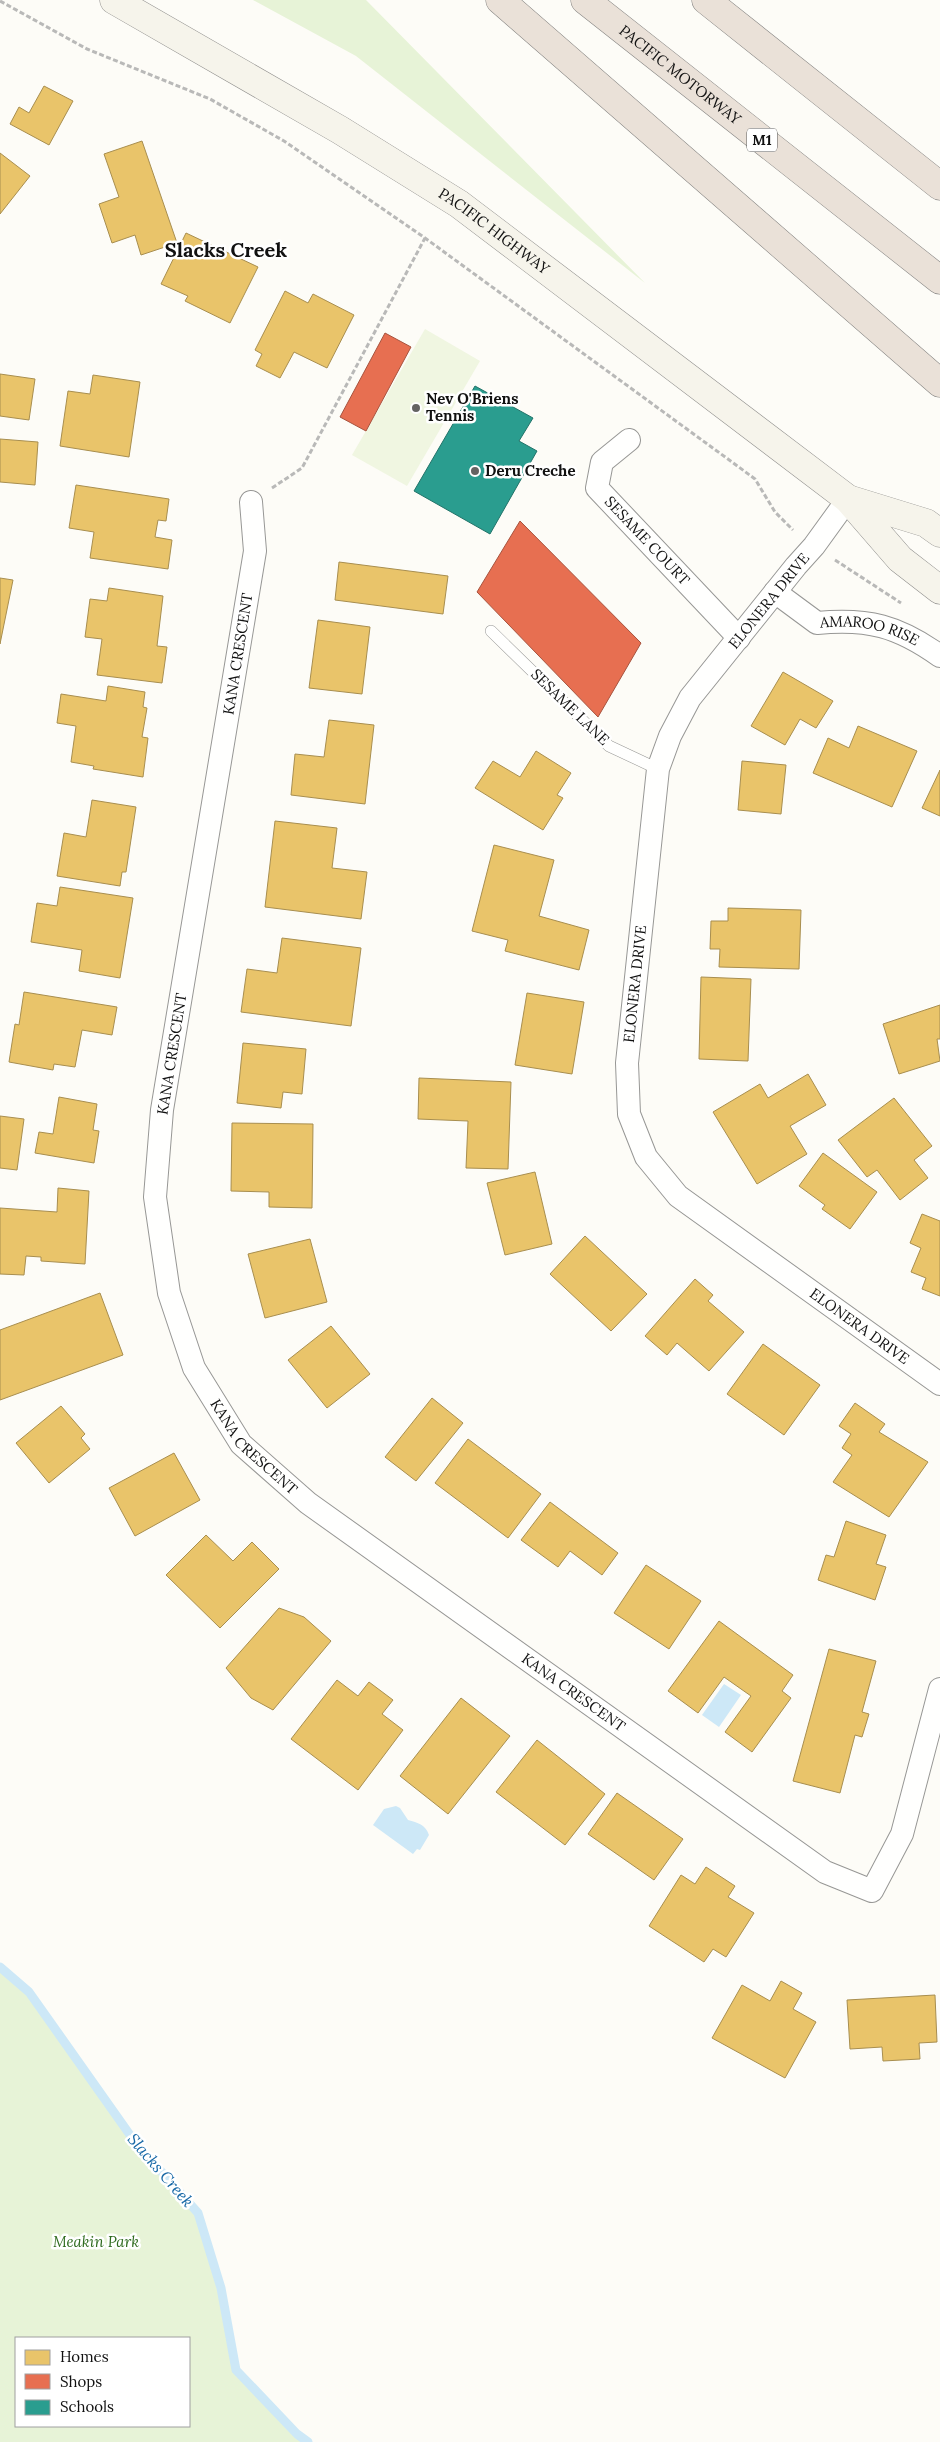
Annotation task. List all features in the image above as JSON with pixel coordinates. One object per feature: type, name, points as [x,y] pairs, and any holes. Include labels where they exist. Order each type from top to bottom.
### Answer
[{"type":"highway","points":[[500,0],[940,383]]},
{"type":"highway","name":"PACIFIC MOTORWAY","points":[[585,0],[940,280]]},
{"type":"highway","points":[[706,0],[940,186]]},
{"type":"highway","points":[[876,135],[940,168]]},
{"type":"main road","name":"PACIFIC HIGHWAY","points":[[114,0],[340,130],[459,204],[848,498],[900,559],[940,590]]},
{"type":"main road","name":"PACIFIC HIGHWAY","points":[[848,498],[926,523],[940,533]]},
{"type":"street","name":"SESAME COURT","points":[[629,440],[602,462],[597,488],[739,638]]},
{"type":"street","name":"ELONERA DRIVE","points":[[848,498],[814,546],[774,592],[690,698],[670,736],[658,769],[627,1063],[629,1114],[646,1157],[678,1196],[940,1384]]},
{"type":"street","name":"KANA CRESCENT","points":[[251,502],[255,551],[162,1110],[155,1197],[168,1293],[194,1368],[241,1444],[308,1503],[825,1872],[872,1891],[902,1834],[940,1689]]},
{"type":"street","name":"AMAROO RISE","points":[[774,592],[817,623],[848,621],[887,627],[915,638],[940,656]]},
{"type":"lane","name":"SESAME LANE","points":[[491,631],[609,746],[658,769]]},
{"type":"path","points":[[0,1],[87,49],[210,99],[284,142],[425,238],[755,479],[774,512],[814,546],[880,588]]},
{"type":"path","points":[[251,502],[302,468],[425,238]]},
{"type":"green space","points":[[253,0],[366,0],[645,283],[356,56]]},
{"type":"green space","name":"Nev O'Briens Tennis","points":[[425,329],[480,361],[407,486],[352,455]]},
{"type":"green space","name":"Meakin Park","points":[[0,1967],[29,1992],[135,2142],[198,2213],[221,2288],[236,2370],[297,2434],[308,2442],[0,2442]]},
{"type":"water","points":[[724,1684],[741,1695],[719,1727],[702,1715]]},
{"type":"water","points":[[396,1806],[400,1808],[408,1820],[423,1826],[429,1835],[420,1850],[417,1849],[413,1854],[373,1825],[384,1809]]},
{"type":"building: Homes","points":[[44,86],[73,101],[49,145],[10,124],[19,107],[29,113]]},
{"type":"building: Homes","points":[[142,141],[177,243],[141,255],[135,235],[112,243],[99,204],[119,197],[104,154]]},
{"type":"building: Homes","points":[[0,153],[30,176],[0,214]]},
{"type":"building: Homes","points":[[186,233],[258,267],[230,323],[185,301],[188,296],[161,284]]},
{"type":"building: Homes","points":[[285,291],[308,303],[313,294],[354,315],[327,368],[294,352],[280,378],[256,366],[262,354],[255,350]]},
{"type":"building: Homes","points":[[0,374],[35,379],[29,420],[0,416]]},
{"type":"building: Homes","points":[[93,375],[140,382],[129,457],[60,446],[68,391],[90,394]]},
{"type":"building: Homes","points":[[0,439],[38,442],[35,485],[0,482]]},
{"type":"building: Homes","points":[[76,485],[169,499],[166,521],[158,520],[155,537],[172,540],[168,569],[90,558],[94,532],[69,528]]},
{"type":"building: Homes","points":[[339,562],[448,576],[443,614],[335,600]]},
{"type":"building: Homes","points":[[0,578],[13,580],[0,644]]},
{"type":"building: Homes","points":[[109,588],[163,596],[157,646],[167,647],[162,683],[97,675],[102,639],[85,637],[90,599],[107,601]]},
{"type":"building: Homes","points":[[318,620],[370,627],[362,694],[309,688]]},
{"type":"building: Homes","points":[[783,672],[833,701],[816,728],[800,719],[785,745],[751,726]]},
{"type":"building: Homes","points":[[108,686],[145,692],[143,707],[147,708],[142,737],[148,738],[143,777],[93,769],[94,766],[71,762],[76,726],[57,723],[61,694],[106,701]]},
{"type":"building: Homes","points":[[329,720],[374,725],[365,804],[291,795],[295,754],[324,757]]},
{"type":"building: Homes","points":[[858,726],[917,751],[892,807],[813,773],[828,738],[849,748]]},
{"type":"building: Homes","points":[[536,751],[571,773],[557,795],[563,798],[543,830],[475,788],[493,761],[520,777]]},
{"type":"building: Homes","points":[[742,761],[786,765],[781,814],[738,810]]},
{"type":"building: Homes","points":[[940,770],[940,816],[922,808]]},
{"type":"building: Homes","points":[[92,800],[136,807],[126,872],[122,872],[120,886],[57,876],[64,833],[86,837]]},
{"type":"building: Homes","points":[[275,821],[337,828],[332,868],[367,872],[361,919],[265,907]]},
{"type":"building: Homes","points":[[494,845],[554,860],[539,916],[589,930],[579,970],[505,951],[508,940],[472,931]]},
{"type":"building: Homes","points":[[60,887],[133,898],[120,978],[79,971],[82,950],[31,942],[37,903],[57,906]]},
{"type":"building: Homes","points":[[728,908],[801,910],[799,969],[719,967],[720,949],[710,949],[711,921],[728,921]]},
{"type":"building: Homes","points":[[282,938],[361,948],[351,1026],[241,1012],[247,969],[277,973]]},
{"type":"building: Homes","points":[[701,977],[751,979],[748,1061],[699,1059]]},
{"type":"building: Homes","points":[[24,992],[117,1007],[112,1035],[82,1030],[75,1067],[54,1064],[53,1070],[9,1062],[15,1024],[19,1025]]},
{"type":"building: Homes","points":[[527,993],[584,1002],[572,1074],[515,1065]]},
{"type":"building: Homes","points":[[940,1005],[940,1039],[937,1039],[940,1061],[899,1074],[883,1024]]},
{"type":"building: Homes","points":[[243,1043],[306,1049],[302,1094],[283,1092],[281,1108],[237,1103]]},
{"type":"building: Homes","points":[[808,1074],[826,1105],[790,1126],[807,1154],[757,1184],[713,1112],[760,1084],[768,1098]]},
{"type":"building: Homes","points":[[419,1078],[511,1082],[508,1169],[466,1168],[468,1121],[418,1119]]},
{"type":"building: Homes","points":[[59,1097],[97,1104],[93,1130],[99,1131],[94,1163],[35,1153],[39,1132],[53,1134]]},
{"type":"building: Homes","points":[[894,1098],[932,1146],[914,1160],[928,1178],[900,1200],[877,1170],[867,1177],[838,1140]]},
{"type":"building: Homes","points":[[0,1116],[24,1119],[17,1170],[0,1168]]},
{"type":"building: Homes","points":[[232,1123],[313,1124],[312,1208],[269,1207],[269,1192],[231,1191]]},
{"type":"building: Homes","points":[[823,1153],[877,1192],[850,1229],[822,1209],[825,1205],[799,1186]]},
{"type":"building: Homes","points":[[535,1172],[552,1244],[505,1255],[487,1183]]},
{"type":"building: Homes","points":[[58,1188],[89,1191],[85,1264],[41,1261],[41,1257],[26,1256],[24,1275],[0,1274],[0,1208],[57,1212]]},
{"type":"building: Homes","points":[[922,1214],[940,1221],[940,1296],[922,1289],[926,1278],[911,1272],[921,1248],[910,1243]]},
{"type":"building: Homes","points":[[585,1236],[647,1294],[611,1331],[550,1274]]},
{"type":"building: Homes","points":[[310,1239],[327,1302],[265,1318],[248,1254]]},
{"type":"building: Homes","points":[[695,1279],[713,1295],[708,1301],[744,1332],[709,1371],[677,1343],[667,1355],[645,1336]]},
{"type":"building: Homes","points":[[100,1293],[123,1355],[0,1400],[0,1330]]},
{"type":"building: Homes","points":[[331,1326],[370,1374],[327,1408],[288,1360]]},
{"type":"building: Homes","points":[[763,1344],[820,1385],[784,1435],[727,1394]]},
{"type":"building: Homes","points":[[432,1398],[463,1423],[416,1481],[385,1457]]},
{"type":"building: Homes","points":[[855,1403],[885,1424],[879,1432],[928,1462],[889,1517],[833,1482],[852,1455],[842,1448],[851,1434],[839,1426]]},
{"type":"building: Homes","points":[[61,1406],[85,1434],[81,1438],[90,1449],[49,1483],[16,1443]]},
{"type":"building: Homes","points":[[468,1439],[541,1494],[508,1538],[435,1483]]},
{"type":"building: Homes","points":[[174,1453],[200,1500],[135,1536],[109,1488]]},
{"type":"building: Homes","points":[[550,1502],[618,1553],[602,1575],[570,1551],[558,1567],[521,1540]]},
{"type":"building: Homes","points":[[846,1521],[886,1535],[876,1564],[886,1567],[875,1600],[818,1580],[826,1555],[834,1557]]},
{"type":"building: Homes","points":[[206,1535],[233,1561],[252,1542],[279,1569],[220,1628],[166,1575]]},
{"type":"building: Homes","points":[[646,1565],[701,1601],[669,1649],[614,1613]]},
{"type":"building: Homes","points":[[279,1608],[304,1617],[331,1641],[273,1710],[251,1698],[226,1668]]},
{"type":"building: Homes","points":[[719,1621],[793,1675],[782,1691],[791,1698],[752,1752],[725,1732],[751,1696],[724,1677],[698,1713],[668,1691]]},
{"type":"building: Homes","points":[[829,1649],[876,1661],[862,1712],[869,1714],[862,1737],[855,1735],[840,1793],[793,1781]]},
{"type":"building: Homes","points":[[337,1680],[358,1696],[369,1682],[393,1700],[382,1714],[403,1730],[358,1790],[291,1739]]},
{"type":"building: Homes","points":[[461,1698],[510,1736],[448,1814],[400,1776]]},
{"type":"building: Homes","points":[[537,1740],[605,1794],[565,1845],[496,1792]]},
{"type":"building: Homes","points":[[617,1793],[683,1839],[654,1880],[588,1834]]},
{"type":"building: Homes","points":[[706,1867],[735,1886],[728,1897],[754,1913],[726,1957],[713,1949],[704,1962],[649,1926],[681,1875],[695,1884]]},
{"type":"building: Homes","points":[[781,1981],[802,1993],[793,2009],[816,2022],[785,2078],[712,2038],[742,1985],[770,2001]]},
{"type":"building: Homes","points":[[935,1995],[937,2042],[919,2043],[920,2059],[883,2061],[882,2047],[850,2049],[847,2000]]},
{"type":"building: Shops","points":[[385,333],[411,347],[366,431],[340,417]]},
{"type":"building: Shops","points":[[520,521],[641,643],[598,717],[477,592]]},
{"type":"building: Schools","name":"Deru Creche","points":[[475,386],[533,418],[519,441],[537,451],[490,534],[414,491]]},
{"type":"waterway","name":"Slacks Creek","points":[[0,1967],[29,1992],[135,2142],[198,2213],[221,2288],[236,2370],[297,2434],[308,2442]]},
{"type":"place","name":"Nev O'Briens Tennis","points":[[416,408]]},
{"type":"place","name":"Deru Creche","points":[[475,471]]},
{"type":"district","name":"Slacks Creek","points":[[226,250]]}]
